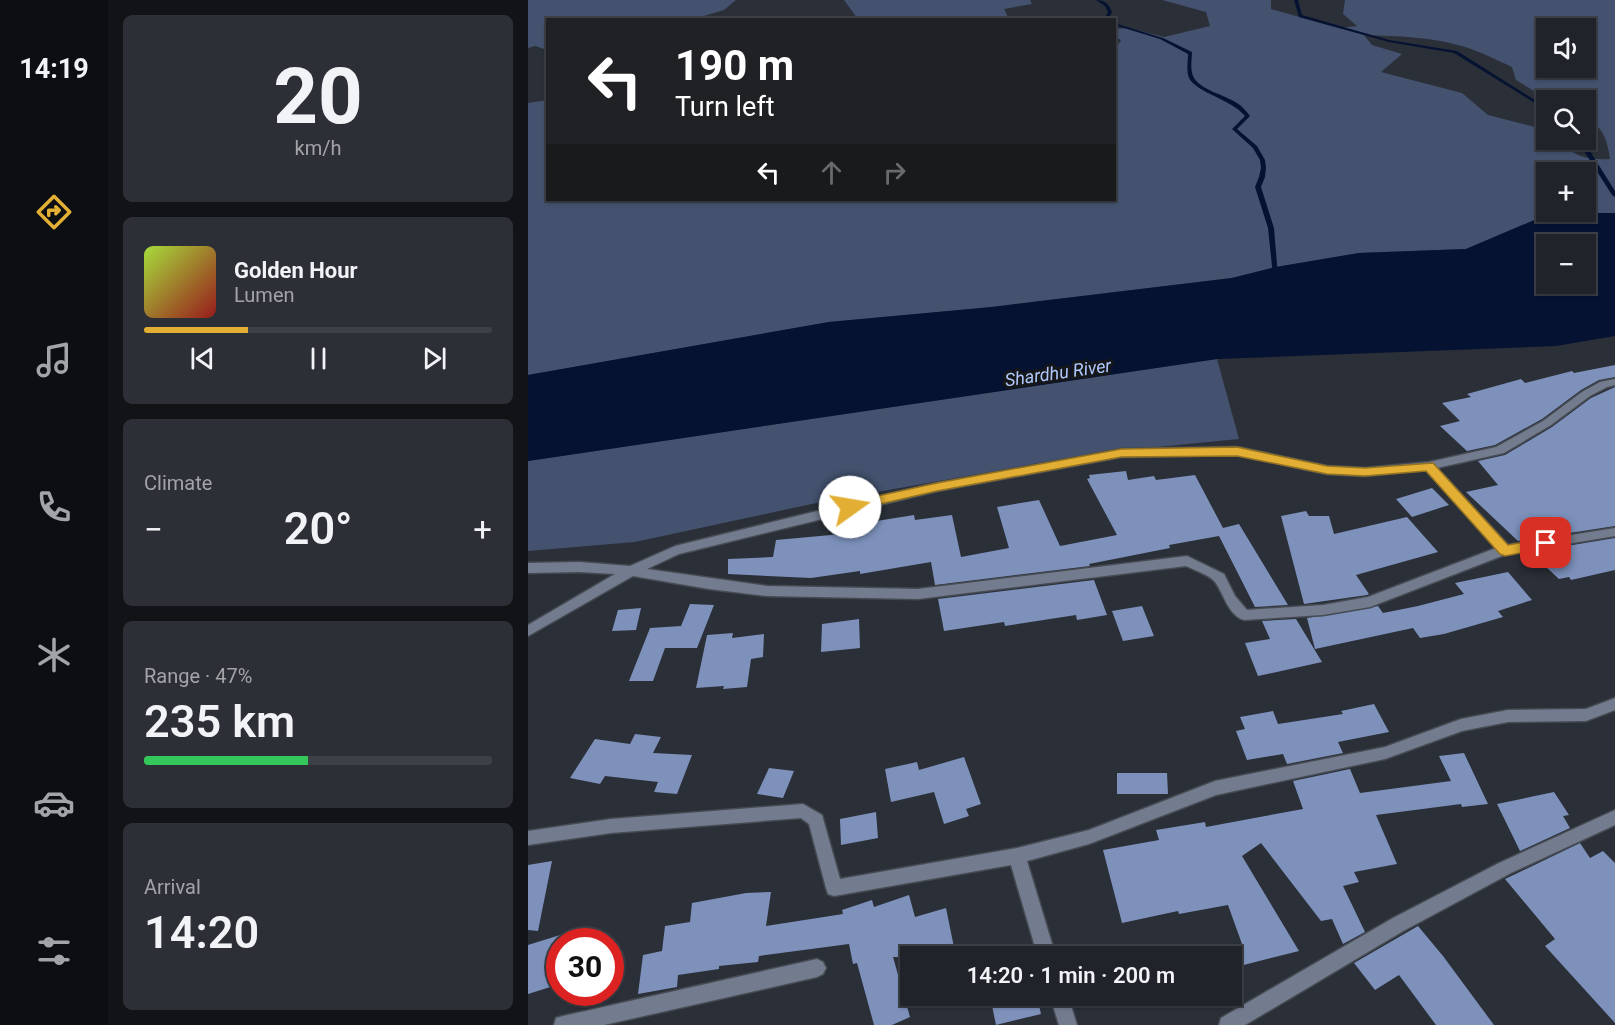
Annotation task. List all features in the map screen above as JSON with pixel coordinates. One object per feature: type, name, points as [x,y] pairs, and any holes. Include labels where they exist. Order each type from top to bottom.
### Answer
[{"type":"street","points":[[528,631],[631,571],[675,550],[827,512],[937,487],[1121,453],[1237,452],[1327,470],[1365,472],[1429,466],[1500,450],[1547,423],[1586,394],[1604,384],[1615,382]]},
{"type":"street","points":[[1429,466],[1505,550]]},
{"type":"street","points":[[528,568],[579,567],[631,571],[767,591],[918,594],[1187,561],[1219,577],[1230,599],[1244,615],[1323,610],[1370,602],[1505,550],[1615,531]]},
{"type":"street","points":[[528,838],[611,826],[803,811],[816,820],[834,888],[1017,856],[1089,837],[1215,788],[1385,753],[1461,725],[1508,716],[1586,715],[1615,705]]},
{"type":"street","points":[[1228,1025],[1399,924],[1505,868],[1615,817]]},
{"type":"street","points":[[1017,856],[1044,946]]},
{"type":"street","points":[[563,1025],[817,968]]},
{"type":"street","points":[[1062,1006],[1068,1025]]},
{"type":"shaded area","points":[[528,0],[736,0],[724,10],[697,18],[546,18],[546,50],[535,46],[528,48]]},
{"type":"shaded area","points":[[844,0],[1030,0],[1032,4],[1004,9],[1008,18],[857,18]]},
{"type":"shaded area","points":[[1162,0],[1271,0],[1271,9],[1339,28],[1357,26],[1343,14],[1345,0],[1615,0],[1615,213],[1596,213],[1596,162],[1536,162],[1536,219],[1466,249],[1359,253],[1276,267],[1232,278],[992,307],[829,322],[528,375],[528,103],[546,100],[546,201],[1116,201],[1116,48],[1121,40],[1116,38],[1116,29],[1128,28],[1164,37],[1210,26],[1206,12]],"holes":[[[1364,35],[1440,41],[1477,51],[1512,67],[1516,80],[1536,92],[1596,90],[1596,125],[1603,134],[1610,159],[1594,159],[1570,150],[1536,150],[1536,127],[1488,115],[1462,93],[1381,72],[1402,54],[1372,45]]]},
{"type":"shaded area","points":[[1217,359],[1239,439],[1096,453],[821,502],[635,542],[528,551],[528,461]]},
{"type":"water","name":"Shardhu River","points":[[1596,213],[1615,213],[1615,336],[1556,346],[1217,359],[528,461],[528,375],[829,322],[992,307],[1232,278],[1276,267],[1359,253],[1466,249],[1536,219],[1536,222],[1596,222]]},
{"type":"building","points":[[1615,365],[1615,377],[1599,380],[1581,390],[1542,419],[1495,445],[1467,451],[1440,426],[1460,421],[1442,403],[1471,397],[1467,394],[1521,379],[1525,383],[1572,371],[1574,373]]},
{"type":"building","points":[[1615,387],[1615,526],[1518,541],[1466,492],[1498,485],[1478,461],[1505,455],[1552,427],[1591,398]]},
{"type":"building","points":[[1126,471],[1128,480],[1154,476],[1156,480],[1195,475],[1223,528],[1239,524],[1288,605],[1255,607],[1219,536],[1169,545],[1170,548],[1089,564],[1090,566],[935,585],[931,562],[860,574],[860,571],[811,578],[728,574],[728,559],[773,557],[776,540],[842,534],[841,520],[863,517],[864,523],[914,515],[915,520],[952,515],[961,557],[1009,548],[997,507],[1039,500],[1060,546],[1117,535],[1087,479],[1090,478],[1089,475]]},
{"type":"building","points":[[1432,488],[1449,505],[1412,517],[1396,499]]},
{"type":"building","points":[[1306,511],[1309,516],[1329,516],[1334,534],[1407,517],[1438,552],[1356,575],[1369,594],[1367,595],[1304,604],[1281,516]]},
{"type":"building","points":[[1615,538],[1615,570],[1571,580],[1569,577],[1559,579],[1530,552]]},
{"type":"building","points":[[1508,572],[1532,600],[1498,611],[1503,617],[1444,634],[1420,638],[1413,628],[1315,649],[1307,618],[1378,606],[1383,613],[1418,606],[1464,594],[1455,583]]},
{"type":"building","points":[[1094,580],[1107,615],[1077,620],[1076,615],[1005,626],[1004,622],[944,631],[938,599]]},
{"type":"building","points":[[690,604],[714,605],[697,648],[665,648],[653,681],[629,681],[650,628],[681,626]]},
{"type":"building","points":[[1142,606],[1154,636],[1123,641],[1112,611]]},
{"type":"building","points":[[641,608],[636,630],[612,631],[618,610]]},
{"type":"building","points":[[859,619],[860,648],[821,652],[822,624]]},
{"type":"building","points":[[1296,619],[1322,662],[1258,676],[1245,643],[1270,639],[1262,621]]},
{"type":"building","points":[[733,633],[732,638],[764,634],[763,657],[751,659],[747,687],[696,688],[707,635]]},
{"type":"building","points":[[1374,704],[1389,732],[1338,742],[1343,753],[1287,764],[1283,754],[1247,760],[1236,731],[1245,729],[1240,717],[1273,711],[1278,724],[1343,714],[1341,711]]},
{"type":"building","points":[[635,734],[661,737],[653,753],[692,755],[677,794],[654,792],[658,782],[605,776],[600,784],[570,778],[595,739],[630,744]]},
{"type":"building","points":[[1464,753],[1488,804],[1462,807],[1461,804],[1376,815],[1397,864],[1354,872],[1359,882],[1343,886],[1365,932],[1343,944],[1332,919],[1321,921],[1261,843],[1242,856],[1299,951],[1242,965],[1242,946],[1232,946],[1242,944],[1228,905],[1179,914],[1178,911],[1122,923],[1103,850],[1159,840],[1156,830],[1205,822],[1206,827],[1303,809],[1293,781],[1350,769],[1360,793],[1451,781],[1439,756]]},
{"type":"building","points":[[964,757],[981,804],[966,809],[969,816],[944,824],[934,792],[891,802],[885,769],[917,762],[919,770]]},
{"type":"building","points":[[769,768],[794,771],[783,798],[757,794]]},
{"type":"building","points":[[1117,773],[1167,773],[1168,794],[1117,794]]},
{"type":"building","points":[[1554,792],[1569,815],[1563,816],[1570,828],[1520,851],[1497,804]]},
{"type":"building","points":[[876,812],[878,838],[841,845],[840,819]]},
{"type":"building","points":[[1580,843],[1590,858],[1603,851],[1615,863],[1615,1023],[1545,946],[1555,939],[1505,879]]},
{"type":"building","points":[[552,861],[538,931],[528,930],[528,865]]},
{"type":"building","points":[[771,892],[766,926],[843,914],[842,910],[872,900],[874,907],[909,895],[915,917],[946,908],[954,946],[900,946],[900,957],[893,957],[900,982],[900,1006],[907,1006],[910,1017],[892,1025],[874,1025],[857,963],[853,964],[849,944],[759,956],[758,962],[719,966],[719,969],[678,975],[677,987],[638,994],[643,955],[662,951],[665,926],[690,922],[692,903],[746,893]]},
{"type":"building","points":[[1418,926],[1494,1025],[1436,1025],[1399,975],[1375,990],[1354,963]]},
{"type":"building","points":[[546,939],[546,988],[528,994],[528,945]]},
{"type":"building","points":[[992,1006],[1039,1006],[1041,1014],[996,1025]]},
{"type":"waterway","points":[[1098,0],[1107,5],[1110,12],[1107,18]]},
{"type":"waterway","points":[[1296,0],[1300,16],[1389,41],[1455,52],[1536,103]]},
{"type":"waterway","points":[[1116,25],[1162,39],[1190,53],[1190,74],[1195,83],[1235,103],[1248,116],[1234,129],[1260,153],[1263,168],[1258,187],[1271,228],[1276,276]]},
{"type":"waterway","points":[[1586,150],[1615,195]]},
{"type":"route","points":[[850,507],[937,487],[1121,453],[1237,452],[1327,470],[1365,472],[1429,466],[1476,521],[1505,550],[1546,543]]}]
